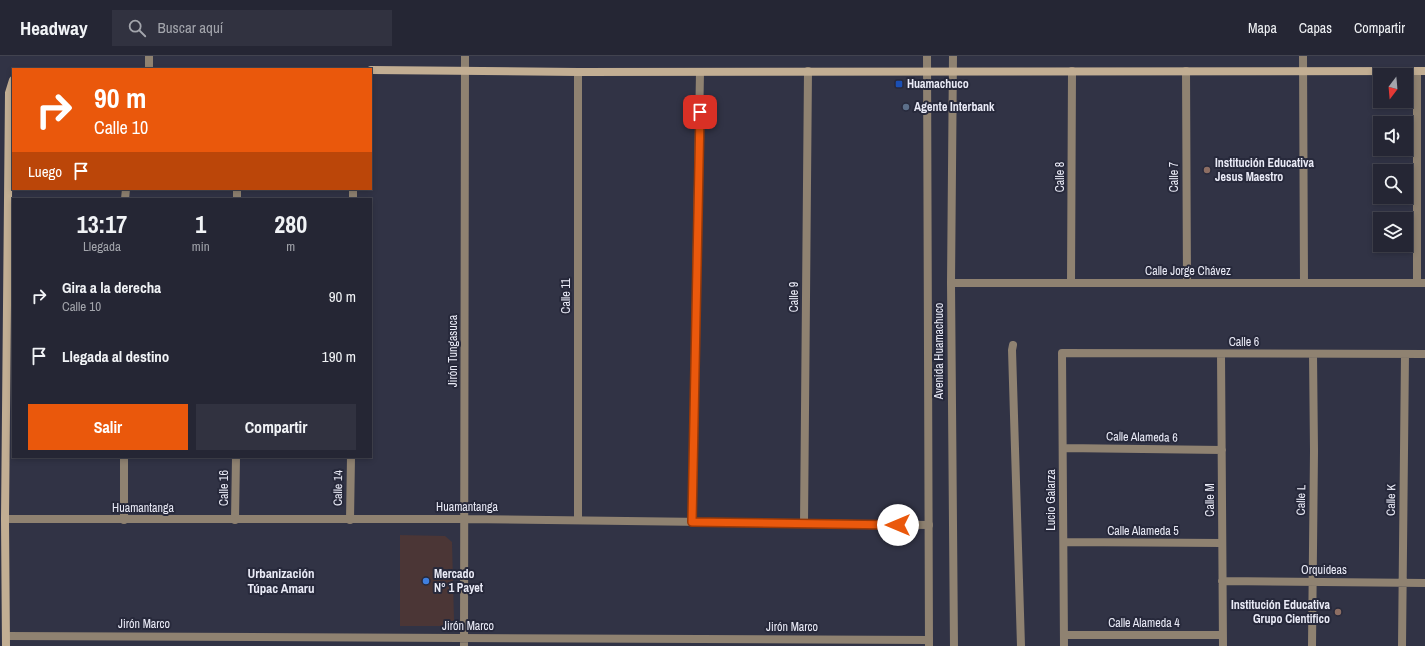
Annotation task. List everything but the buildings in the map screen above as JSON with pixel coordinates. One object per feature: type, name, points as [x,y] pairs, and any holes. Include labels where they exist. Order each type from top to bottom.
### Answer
[{"type":"main road","points":[[372,70],[578,72],[1421,71]]},
{"type":"main road","points":[[6,646],[5,519],[9,93],[12,83]]},
{"type":"street","points":[[149,56],[149,68]]},
{"type":"street","name":"Jirón Tungasuca","points":[[464,642],[465,56]]},
{"type":"street","name":"Avenida Huamachuco","points":[[927,56],[929,643]]},
{"type":"street","name":"Avenida Huamachuco","points":[[953,56],[951,283],[954,646]]},
{"type":"street","points":[[1303,56],[1304,283]]},
{"type":"street","name":"Calle 9","points":[[804,524],[808,71]]},
{"type":"street","name":"Calle 8","points":[[1071,283],[1072,71]]},
{"type":"street","name":"Calle 7","points":[[1186,71],[1186,283]]},
{"type":"street","points":[[1421,71],[1421,283]]},
{"type":"street","name":"Calle 11","points":[[578,72],[578,520]]},
{"type":"street","points":[[692,522],[700,72]]},
{"type":"street","name":"Calle Jorge Chávez","points":[[951,283],[1421,283]]},
{"type":"street","points":[[1013,345],[1021,646]]},
{"type":"street","name":"Calle 6","points":[[1062,353],[1425,354]]},
{"type":"street","name":"Lucio Galarza","points":[[1062,353],[1064,646]]},
{"type":"street","name":"Calle M","points":[[1221,354],[1223,646]]},
{"type":"street","name":"Calle L","points":[[1312,646],[1313,354]]},
{"type":"street","name":"Calle K","points":[[1402,646],[1405,354]]},
{"type":"street","name":"Calle Alameda 6","points":[[1063,448],[1222,450]]},
{"type":"street","points":[[124,458],[124,520]]},
{"type":"street","name":"Calle 16","points":[[236,458],[236,520]]},
{"type":"street","name":"Calle 14","points":[[350,458],[350,520]]},
{"type":"street","name":"Huamantanga","points":[[5,519],[464,519],[929,525]]},
{"type":"street","name":"Calle Alameda 5","points":[[1064,542],[1222,543]]},
{"type":"street","name":"Orquideas","points":[[1222,581],[1425,582]]},
{"type":"street","name":"Calle Alameda 4","points":[[1064,635],[1223,635]]},
{"type":"street","name":"Jirón Marco","points":[[6,636],[464,642],[929,643]]},
{"type":"shaded area","name":"Mercado N° 1 Payet","points":[[400,535],[445,536],[452,542],[454,620],[447,626],[400,626]]},
{"type":"place","name":"Huamachuco","points":[[899,84]]},
{"type":"place","name":"Agente Interbank","points":[[906,107]]},
{"type":"place","name":"Institución Educativa Jesus Maestro","points":[[1207,170]]},
{"type":"place","name":"Mercado N° 1 Payet","points":[[426,581]]},
{"type":"place","name":"Institución Educativa Grupo Cientifico","points":[[1338,612]]},
{"type":"district","name":"Urbanización Túpac Amaru","points":[[281,580]]},
{"type":"route","points":[[700,112],[692,522],[898,525]]}]
